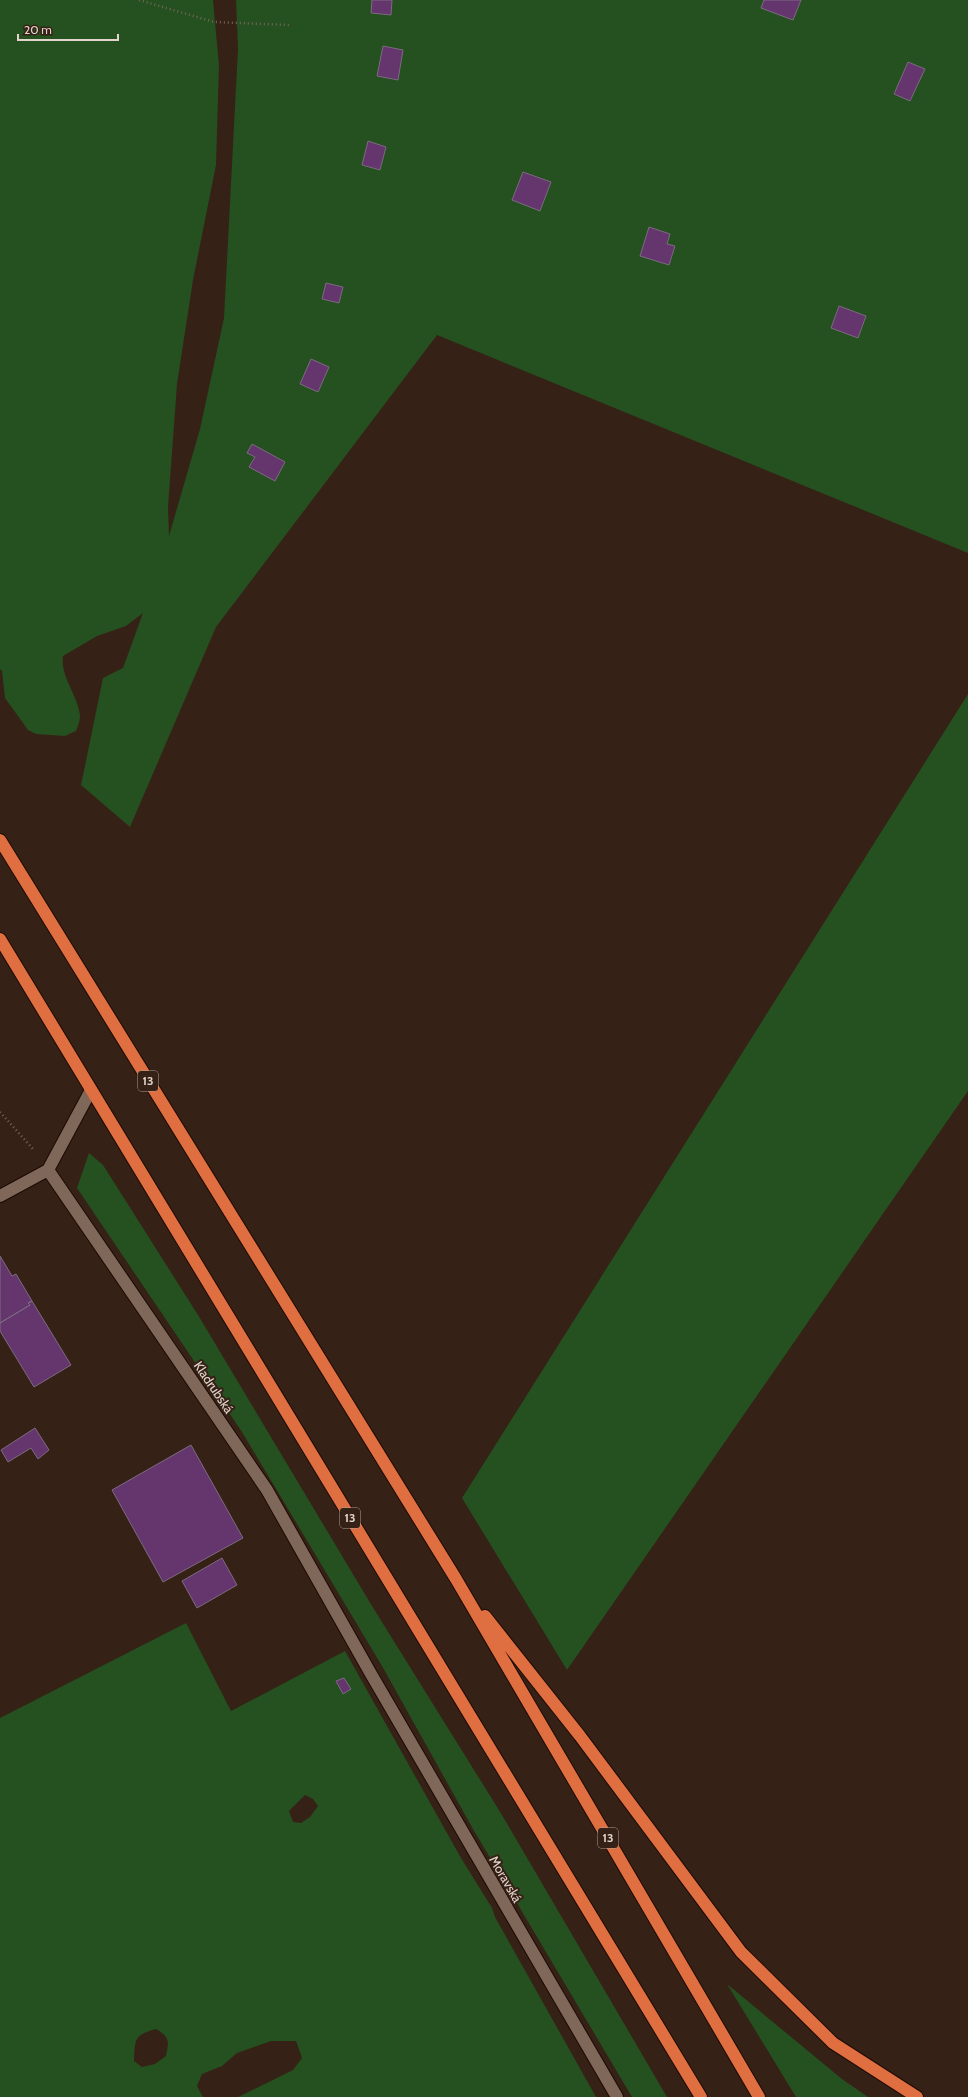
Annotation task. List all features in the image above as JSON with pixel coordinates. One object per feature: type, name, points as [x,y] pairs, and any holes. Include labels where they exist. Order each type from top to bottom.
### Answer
[{"type":"highway","name":"13","points":[[0,840],[456,1579],[759,2097]]},
{"type":"highway","name":"13","points":[[0,939],[701,2097]]},
{"type":"highway","points":[[456,1579],[580,1736],[740,1952],[833,2043],[917,2097]]},
{"type":"street","points":[[0,1196],[48,1170],[91,1090]]},
{"type":"street","name":"Kladrubská","points":[[48,1170],[267,1490],[371,1674]]},
{"type":"street","name":"Moravská","points":[[371,1674],[616,2097]]},
{"type":"path","points":[[139,0],[214,22],[289,25]]},
{"type":"path","points":[[0,1112],[39,1156],[48,1170]]},
{"type":"green space","points":[[0,0],[213,0],[219,65],[216,165],[193,280],[177,384],[168,507],[169,536],[200,429],[224,318],[238,49],[236,0],[968,0],[968,553],[437,335],[216,627],[130,827],[81,785],[103,678],[123,668],[143,613],[126,626],[97,636],[63,656],[64,671],[79,708],[80,716],[76,731],[65,736],[36,734],[28,730],[5,698],[2,671],[0,669]]},
{"type":"green space","points":[[968,694],[968,1091],[567,1670],[462,1498]]},
{"type":"green space","points":[[89,1153],[103,1165],[198,1315],[372,1606],[502,1815],[667,2097],[632,2097],[473,1829],[382,1666],[242,1432],[77,1188]]},
{"type":"green space","points":[[186,1623],[231,1711],[345,1651],[461,1858],[492,1908],[495,1917],[596,2097],[238,2097],[293,2070],[302,2058],[296,2041],[271,2041],[237,2053],[222,2066],[202,2074],[197,2086],[203,2097],[0,2097],[0,1718]],"holes":[[[305,1795],[313,1799],[318,1806],[310,1817],[301,1823],[293,1822],[289,1811]],[[156,2029],[166,2037],[168,2043],[166,2056],[155,2064],[142,2067],[134,2061],[137,2039],[143,2033]]]},
{"type":"green space","points":[[727,1984],[842,2079],[868,2097],[796,2097]]},
{"type":"building","points":[[372,0],[392,0],[391,15],[371,13]]},
{"type":"building","points":[[764,0],[801,0],[793,20],[761,8]]},
{"type":"building","points":[[383,46],[403,50],[398,80],[377,76]]},
{"type":"building","points":[[908,62],[925,69],[910,101],[894,94]]},
{"type":"building","points":[[368,141],[386,147],[380,170],[362,165]]},
{"type":"building","points":[[523,172],[551,182],[540,211],[512,200]]},
{"type":"building","points":[[649,227],[670,234],[667,244],[675,246],[669,265],[640,256]]},
{"type":"building","points":[[326,283],[343,287],[339,303],[322,299]]},
{"type":"building","points":[[839,306],[866,316],[858,338],[831,328]]},
{"type":"building","points":[[311,359],[329,367],[318,392],[300,384]]},
{"type":"building","points":[[252,444],[285,462],[275,481],[249,467],[255,457],[247,453]]},
{"type":"building","points":[[0,1256],[12,1276],[16,1274],[32,1301],[28,1303],[30,1305],[0,1323]]},
{"type":"building","points":[[32,1301],[71,1365],[34,1387],[0,1331],[0,1323],[30,1305],[28,1303]]},
{"type":"building","points":[[35,1428],[49,1450],[38,1459],[31,1448],[8,1462],[1,1450]]},
{"type":"building","points":[[191,1445],[243,1538],[163,1582],[112,1490]]},
{"type":"building","points":[[222,1558],[237,1585],[197,1608],[182,1581]]},
{"type":"building","points":[[344,1678],[351,1689],[343,1694],[336,1681]]}]
